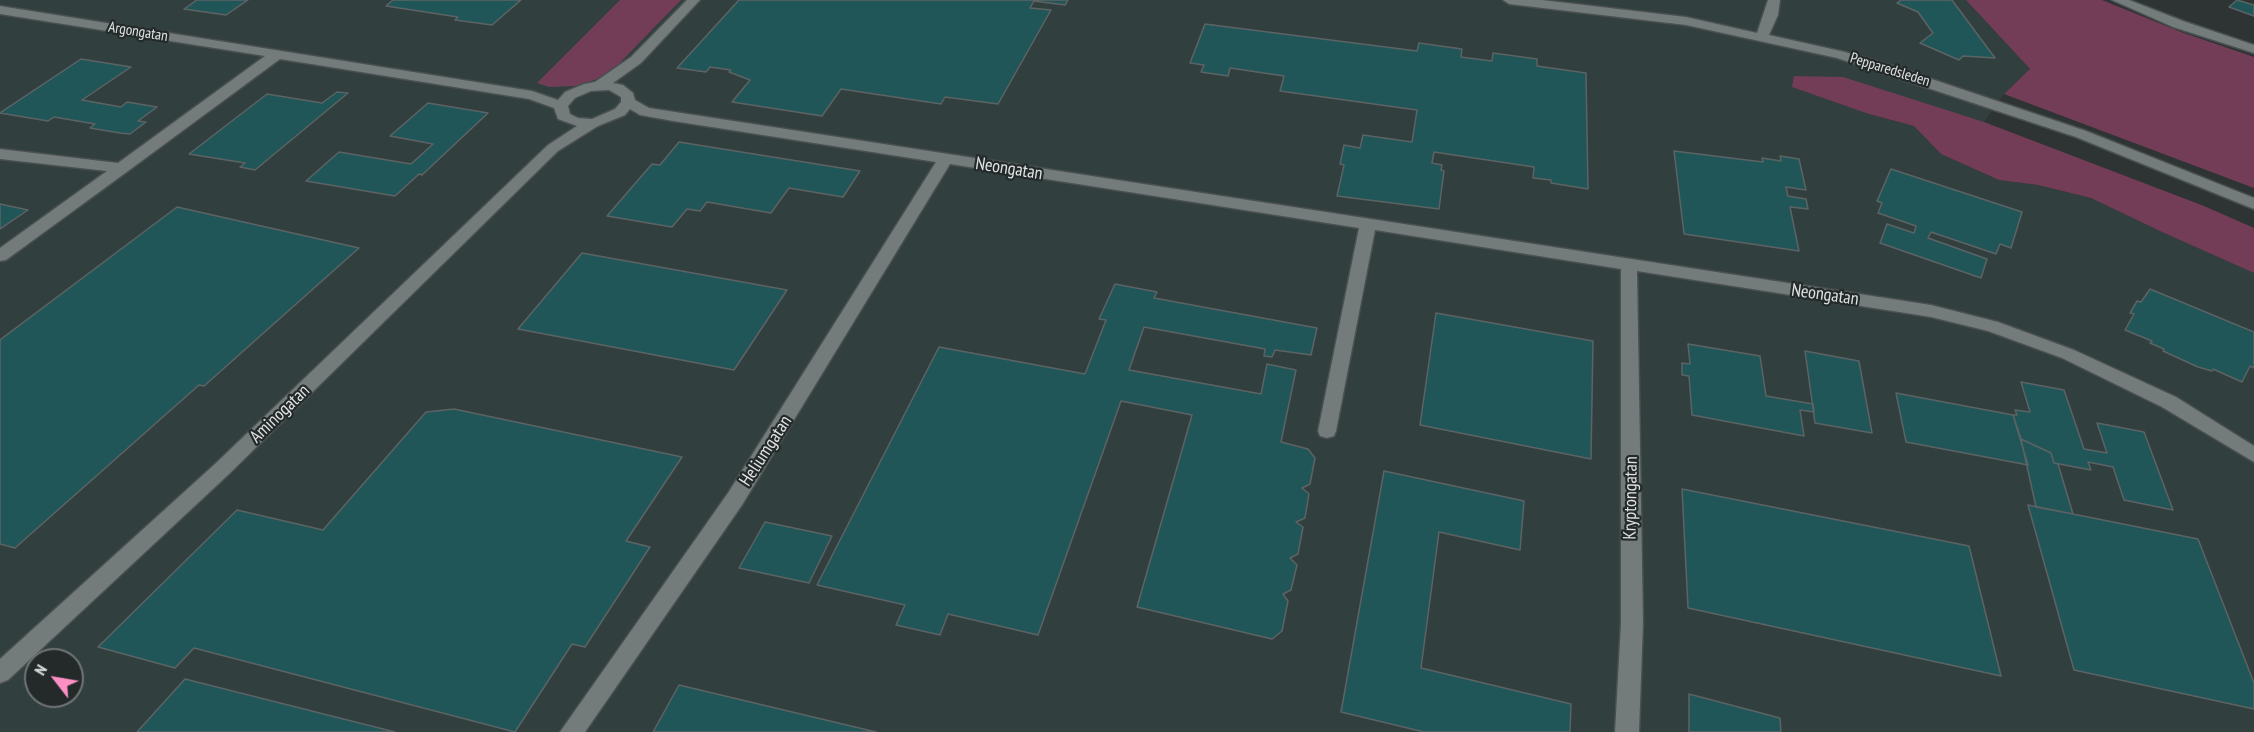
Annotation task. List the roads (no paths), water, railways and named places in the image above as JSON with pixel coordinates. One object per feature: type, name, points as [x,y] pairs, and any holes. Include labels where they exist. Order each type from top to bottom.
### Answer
[{"type":"street","points":[[599,86],[636,60],[694,0]]},
{"type":"street","name":"Pepparedsleden","points":[[1509,0],[1686,21],[1762,36],[1891,70],[2070,130],[2254,204]]},
{"type":"street","points":[[1762,36],[1771,15],[1774,0]]},
{"type":"street","points":[[2118,0],[2178,24],[2254,49]]},
{"type":"street","name":"Argongatan","points":[[0,10],[532,95],[599,86]]},
{"type":"street","points":[[0,256],[276,55]]},
{"type":"street","points":[[613,116],[627,97],[626,82],[636,60]]},
{"type":"street","name":"Neongatan","points":[[599,86],[618,88],[650,113]]},
{"type":"street","points":[[562,111],[564,100],[579,90]]},
{"type":"street","name":"Argongatan","points":[[532,95],[562,111],[575,122],[593,123]]},
{"type":"street","name":"Aminogatan","points":[[553,148],[562,111]]},
{"type":"street","name":"Neongatan","points":[[613,116],[650,113],[1900,306],[1992,326],[2068,354],[2157,396],[2254,455]]},
{"type":"street","name":"Aminogatan","points":[[0,673],[230,461],[553,148],[593,123],[613,116]]},
{"type":"street","points":[[0,154],[123,168]]},
{"type":"street","name":"Heliumgatan","points":[[572,732],[735,499],[945,160]]},
{"type":"street","points":[[1327,431],[1368,225]]},
{"type":"street","name":"Kryptongatan","points":[[1627,732],[1632,623],[1629,265]]}]
